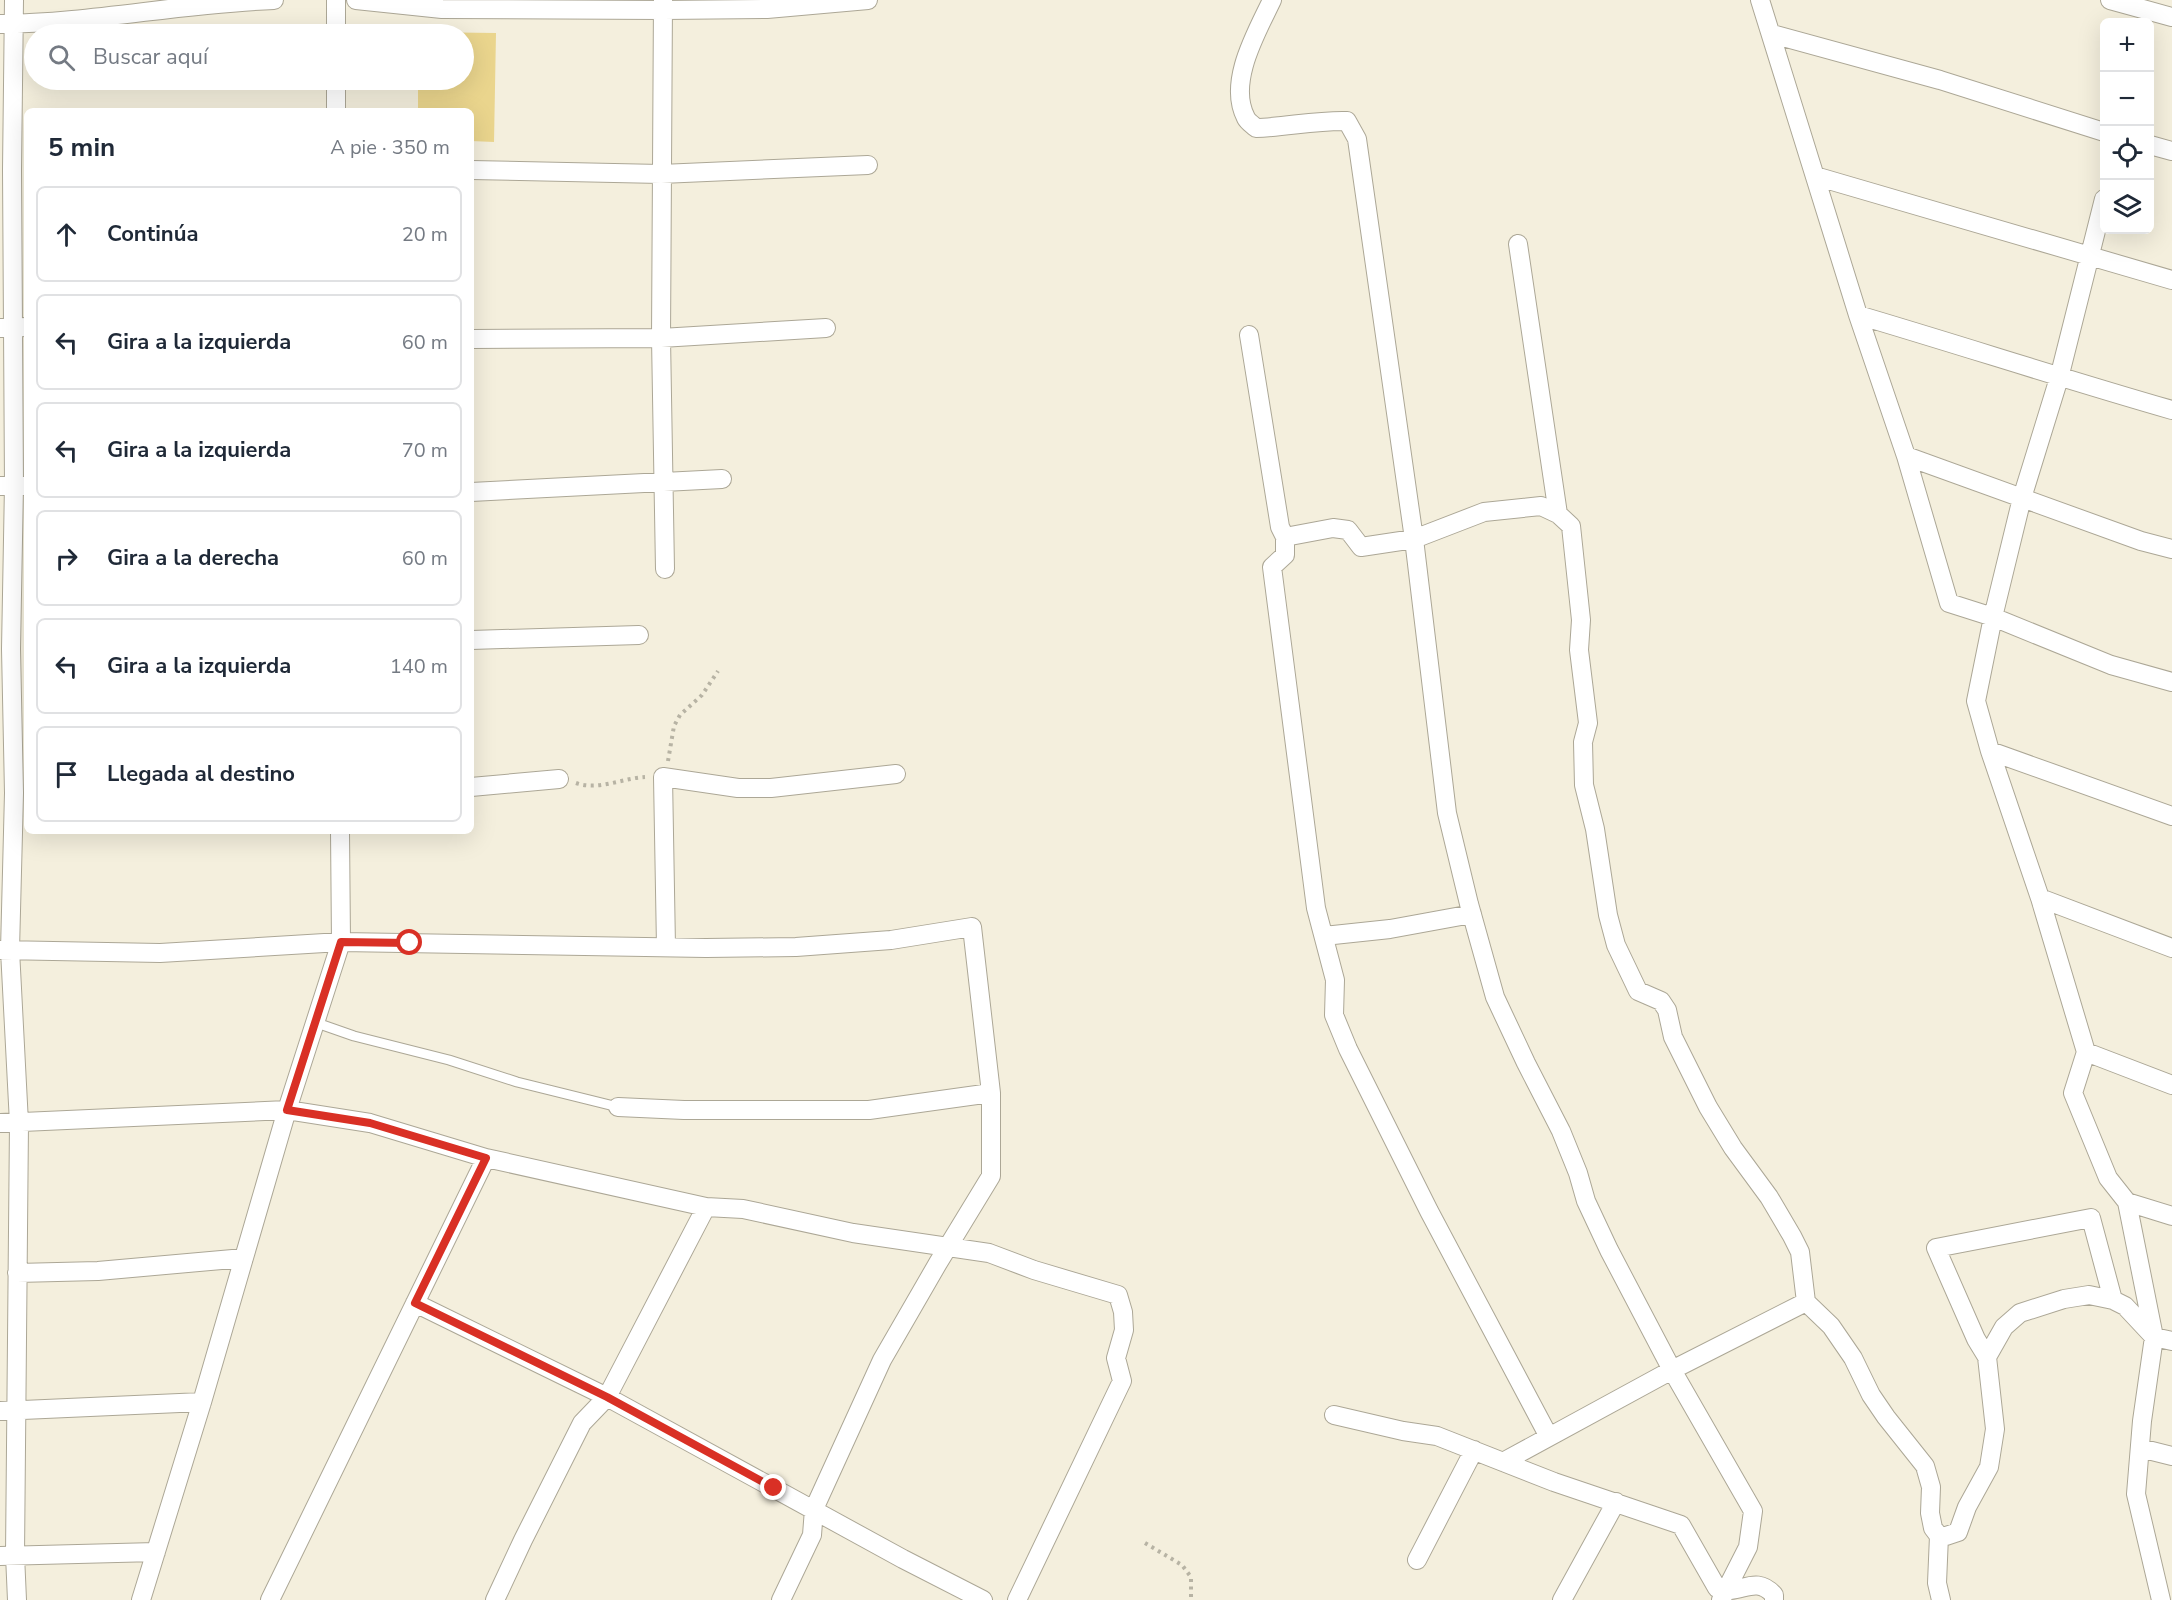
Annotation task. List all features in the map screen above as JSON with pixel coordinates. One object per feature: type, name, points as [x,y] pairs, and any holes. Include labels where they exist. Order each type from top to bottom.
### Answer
[{"type":"street","points":[[14,0],[7,24],[13,170],[13,649],[20,794],[5,950],[19,1123],[17,1273],[8,1411],[8,1556],[17,1600]]},
{"type":"street","points":[[7,24],[120,15],[235,1],[274,0]]},
{"type":"street","points":[[336,0],[336,24]]},
{"type":"street","points":[[356,0],[442,9],[663,5],[768,9],[867,0]]},
{"type":"street","points":[[1272,0],[1243,65],[1240,97],[1246,118],[1256,128],[1347,121],[1357,139],[1414,539],[1448,813],[1472,914],[1495,997],[1561,1131],[1578,1173],[1586,1201],[1609,1250],[1672,1370],[1754,1511],[1748,1547],[1724,1596]]},
{"type":"street","points":[[1760,0],[1858,315],[1906,456],[1948,603],[1993,617],[2111,665],[2172,682]]},
{"type":"street","points":[[2110,0],[2172,17]]},
{"type":"street","points":[[663,5],[661,338],[665,569]]},
{"type":"street","points":[[1772,34],[1940,80],[2100,131]]},
{"type":"street","points":[[336,90],[336,108]]},
{"type":"street","points":[[2154,146],[2172,151]]},
{"type":"street","points":[[474,170],[661,174],[868,165]]},
{"type":"street","points":[[1815,176],[2172,280]]},
{"type":"street","points":[[2100,214],[2059,378],[2022,498],[1993,617],[1976,701],[1990,751],[2040,898],[2086,1052],[2073,1093],[2108,1178],[2127,1202],[2163,1339],[2140,1448],[2136,1494],[2161,1600]]},
{"type":"street","points":[[1518,244],[1558,514]]},
{"type":"street","points":[[1858,315],[2019,363],[2059,378],[2172,410]]},
{"type":"street","points":[[474,339],[661,338],[826,327]]},
{"type":"street","points":[[1249,335],[1280,527],[1285,537],[1285,555],[1272,567],[1316,908],[1335,980],[1334,1015],[1348,1049],[1429,1210],[1549,1437]]},
{"type":"street","points":[[1906,456],[2141,541],[2172,549]]},
{"type":"street","points":[[474,492],[722,479]]},
{"type":"street","points":[[1285,537],[1333,528],[1348,530],[1361,547],[1414,539],[1484,512],[1541,506],[1558,514],[1571,526],[1581,620],[1579,650],[1588,723],[1583,742],[1584,785],[1595,829],[1608,915],[1616,945],[1638,991],[1660,1001],[1667,1010],[1673,1037],[1708,1107],[1733,1148],[1769,1197],[1792,1236],[1800,1252],[1806,1302],[1831,1326],[1853,1358],[1871,1395],[1925,1466],[1931,1487],[1930,1513],[1933,1528],[1939,1536],[1937,1583],[1941,1600]]},
{"type":"street","points":[[474,640],[639,635]]},
{"type":"street","points":[[1990,751],[2172,816]]},
{"type":"street","points":[[666,947],[663,777],[738,788],[771,788],[896,774]]},
{"type":"street","points":[[474,787],[559,780]]},
{"type":"street","points":[[141,1600],[202,1402],[287,1110],[341,942],[340,834]]},
{"type":"street","points":[[2040,898],[2172,948]]},
{"type":"street","points":[[1324,936],[1390,929],[1472,914]]},
{"type":"street","points":[[5,950],[160,953],[341,942],[796,947],[891,940],[972,927],[991,1093],[991,1176],[882,1360],[814,1509],[812,1535],[781,1600]]},
{"type":"street","points":[[2086,1052],[2172,1085]]},
{"type":"street","points":[[618,1107],[684,1110],[869,1110],[991,1093]]},
{"type":"street","points":[[0,1123],[287,1110],[370,1123],[486,1158],[706,1207],[743,1209],[853,1233],[989,1253],[1034,1270],[1118,1295],[1123,1312],[1124,1330],[1116,1358],[1122,1381],[1017,1600]]},
{"type":"street","points":[[270,1600],[486,1158]]},
{"type":"street","points":[[2127,1202],[2172,1216]]},
{"type":"street","points":[[495,1600],[582,1423],[607,1397],[706,1207]]},
{"type":"street","points":[[1939,1536],[1958,1532],[1967,1507],[1989,1467],[1995,1429],[1987,1357],[1976,1339],[1936,1248],[2091,1218],[2114,1300]]},
{"type":"street","points":[[17,1273],[98,1271],[244,1258]]},
{"type":"street","points":[[1987,1357],[2004,1327],[2020,1313],[2064,1299],[2089,1295],[2114,1300],[2125,1306],[2163,1339]]},
{"type":"street","points":[[1503,1462],[1672,1370],[1806,1302]]},
{"type":"street","points":[[415,1303],[607,1397],[903,1559],[983,1600]]},
{"type":"street","points":[[8,1411],[202,1402]]},
{"type":"street","points":[[1334,1415],[1403,1431],[1437,1436],[1554,1482],[1681,1525],[1717,1588],[1724,1596]]},
{"type":"street","points":[[2140,1448],[2172,1456]]},
{"type":"street","points":[[1417,1560],[1474,1450]]},
{"type":"street","points":[[1562,1600],[1617,1502]]},
{"type":"street","points":[[8,1556],[156,1552]]},
{"type":"street","points":[[1724,1596],[1755,1585],[1767,1587],[1774,1595],[1774,1600]]},
{"type":"lane","points":[[314,1022],[354,1036],[449,1060],[517,1082],[618,1107]]},
{"type":"path","points":[[559,780],[593,786],[624,779],[663,777],[671,749],[674,726],[680,716],[702,695],[718,671]]},
{"type":"path","points":[[1145,1543],[1182,1565],[1191,1577],[1191,1600]]},
{"type":"shaded area","points":[[474,33],[496,33],[494,142],[474,141],[474,108],[418,108],[418,90],[474,90]]},
{"type":"route","points":[[410,943],[341,942],[287,1110],[370,1123],[486,1158],[415,1303],[607,1397],[774,1488]]}]
